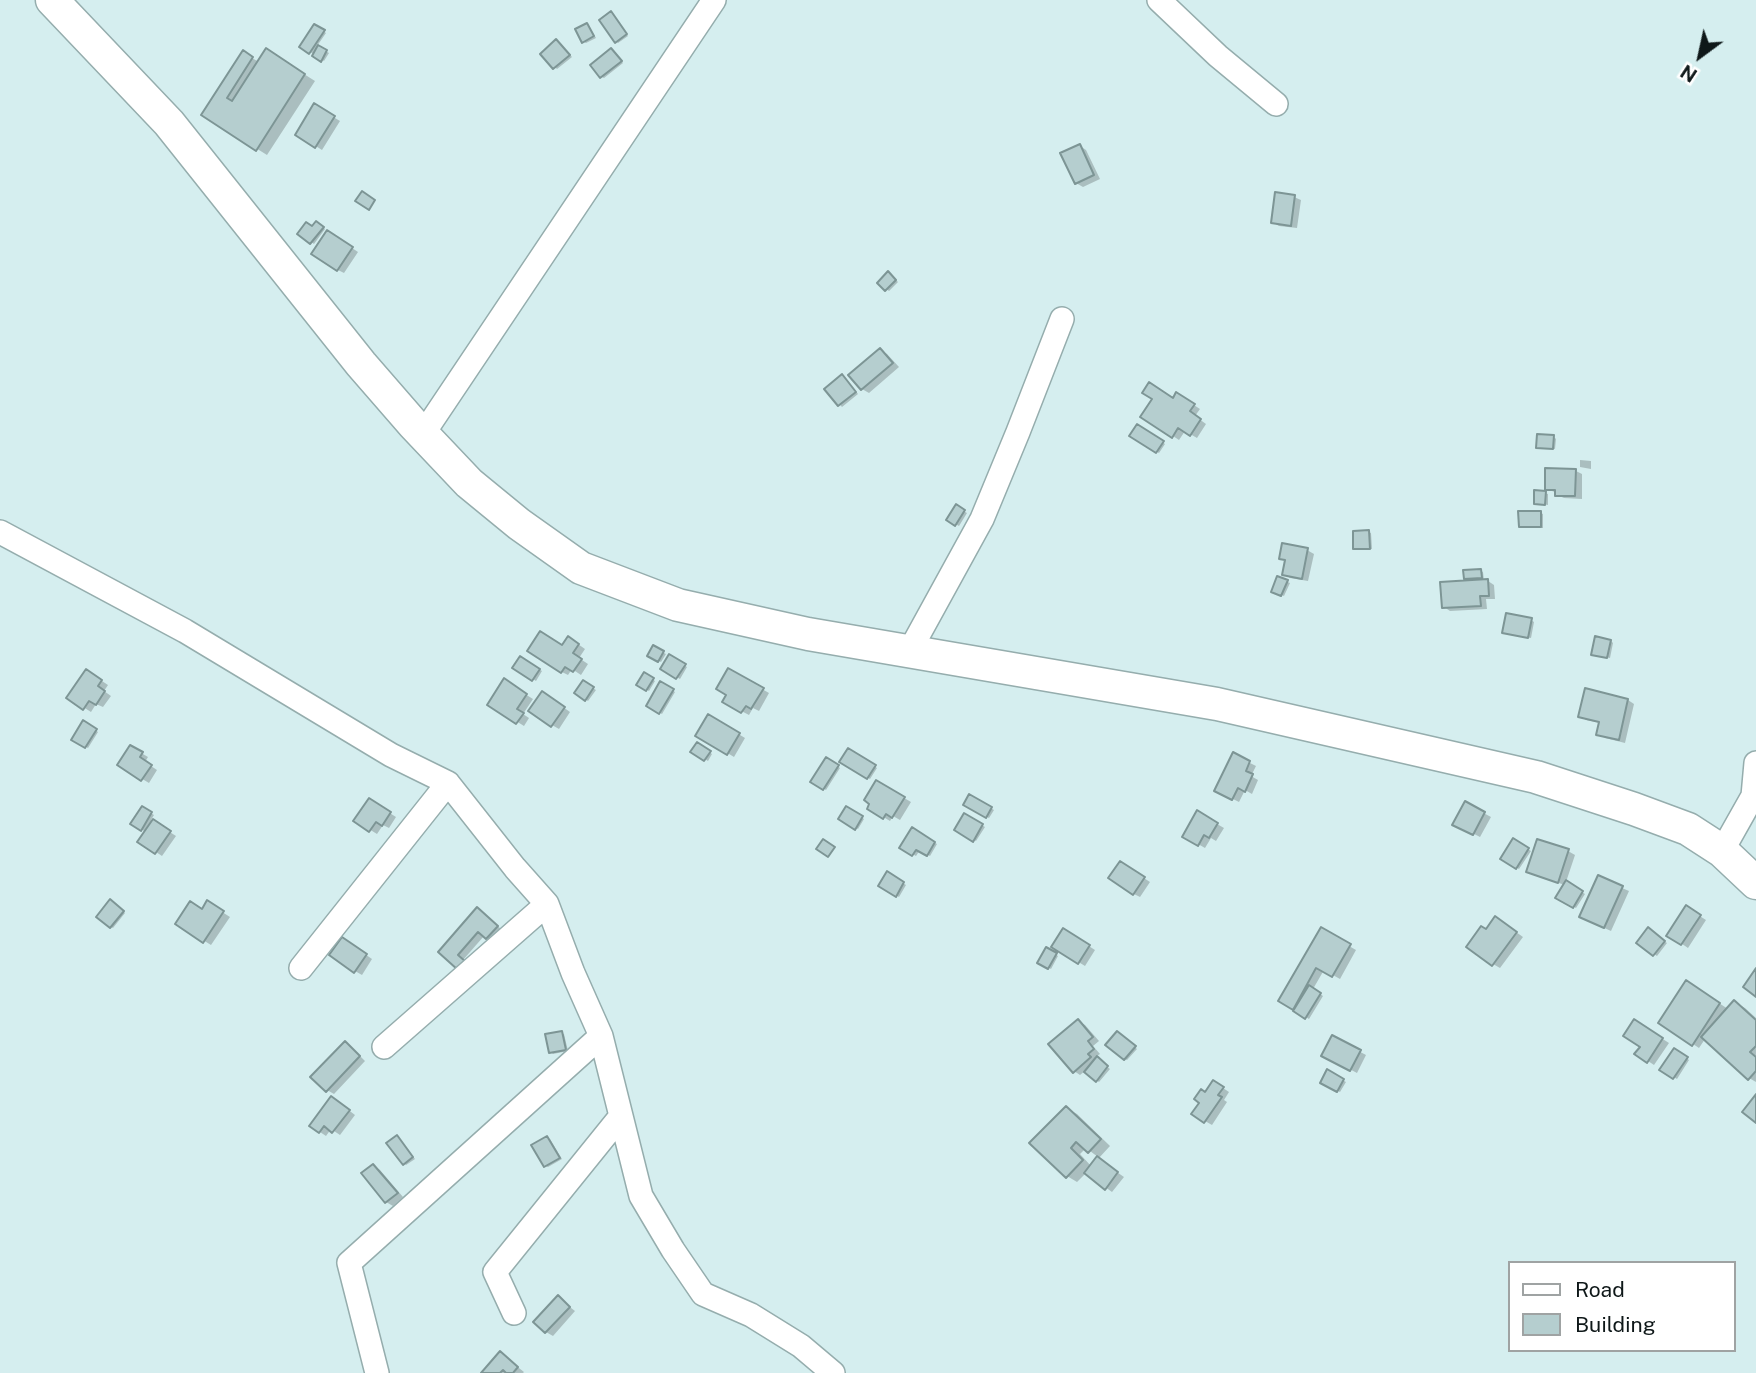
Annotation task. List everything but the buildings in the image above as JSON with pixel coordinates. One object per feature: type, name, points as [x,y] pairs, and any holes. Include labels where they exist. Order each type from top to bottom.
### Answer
[{"type":"street","points":[[52,0],[169,123],[362,364],[423,434],[469,483],[519,524],[581,568],[678,605],[808,634],[1217,704],[1536,777],[1634,808],[1688,829],[1722,851],[1756,883]]},
{"type":"street","points":[[423,434],[714,0]]},
{"type":"street","points":[[1159,0],[1218,56],[1276,104]]},
{"type":"street","points":[[909,652],[982,519],[1062,319]]},
{"type":"street","points":[[0,532],[185,631],[391,755],[448,783],[547,904],[601,1036],[640,1196],[703,1294],[751,1315],[801,1346],[833,1373]]},
{"type":"street","points":[[1722,851],[1753,796],[1756,763]]},
{"type":"street","points":[[301,968],[448,783]]},
{"type":"street","points":[[384,1047],[547,904]]},
{"type":"street","points":[[377,1373],[349,1263],[601,1036]]},
{"type":"street","points":[[514,1313],[495,1272],[621,1116]]}]
